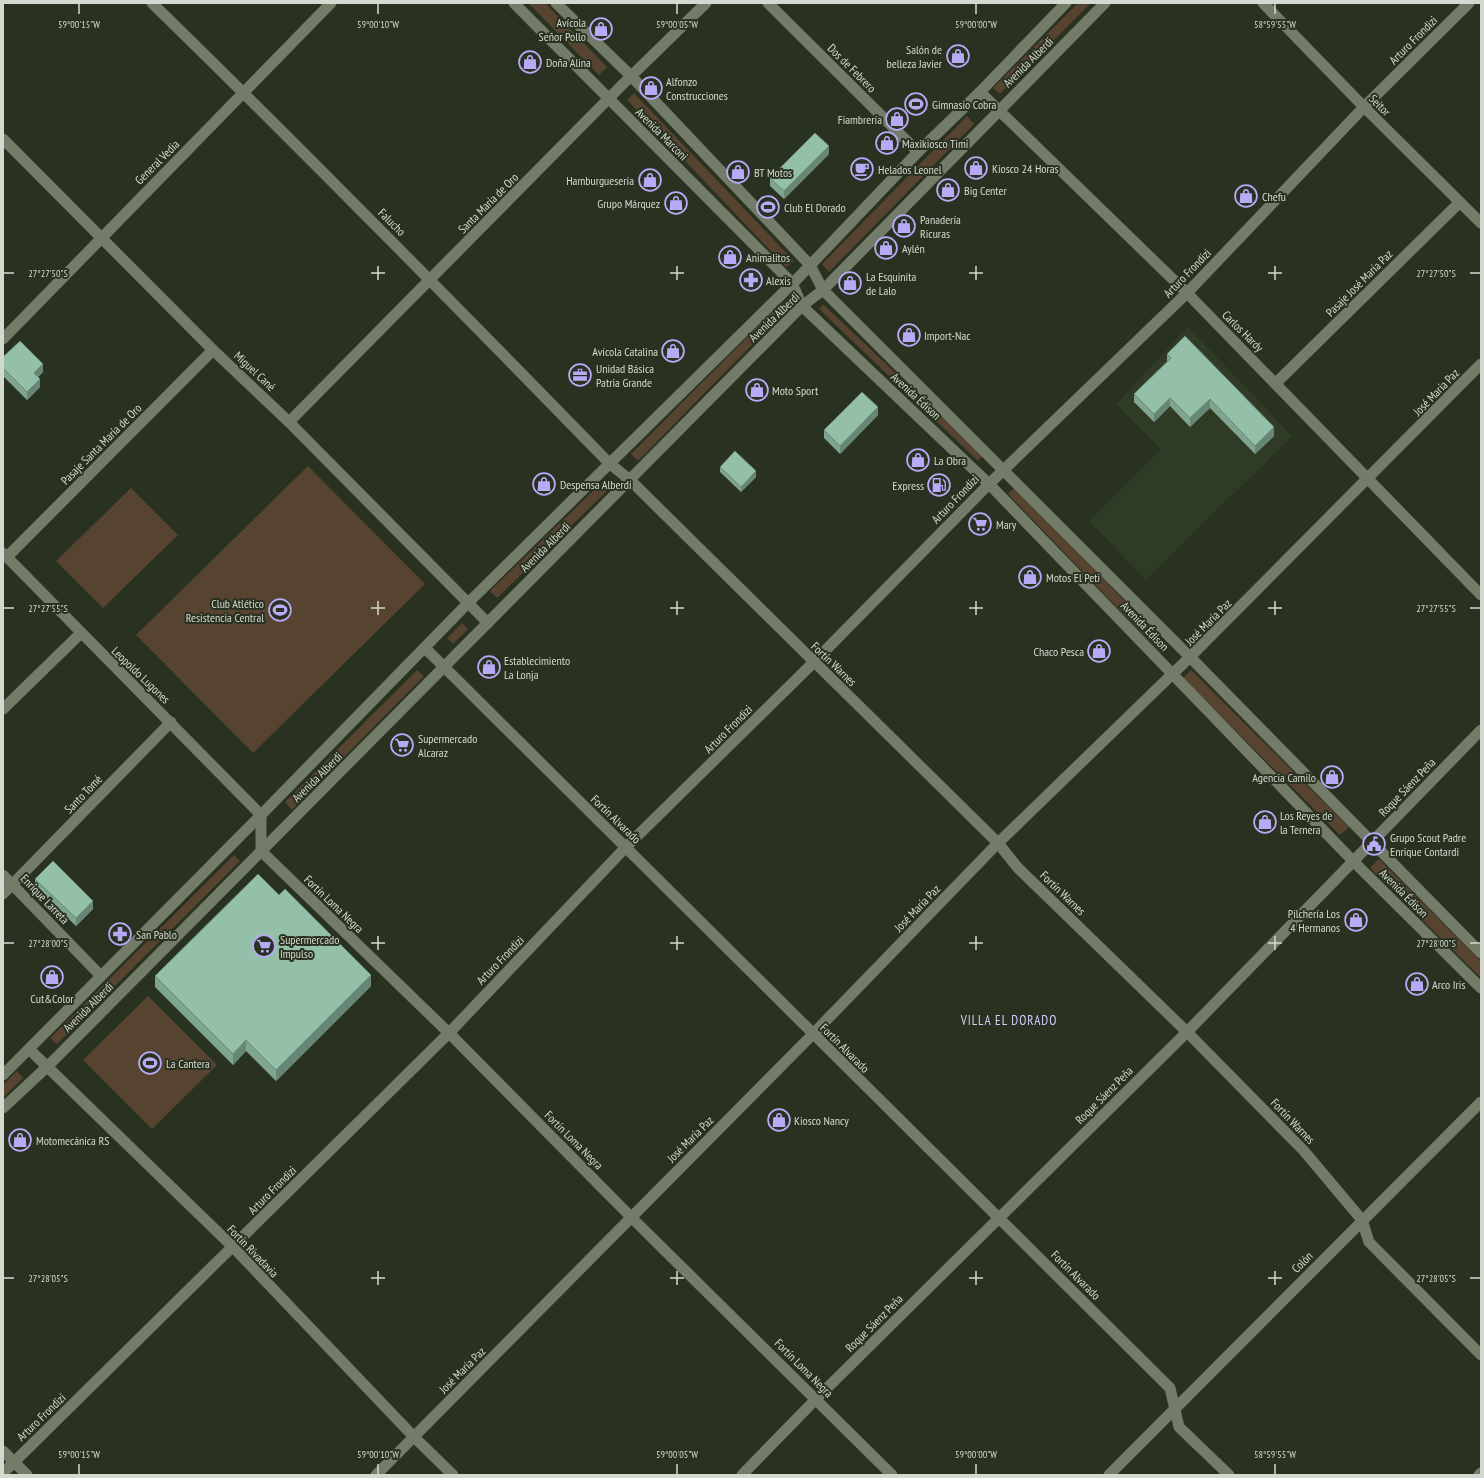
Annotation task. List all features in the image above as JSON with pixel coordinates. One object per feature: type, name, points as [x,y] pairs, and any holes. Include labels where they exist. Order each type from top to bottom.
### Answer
[{"type":"street","name":"Falucho","points":[[152,3],[244,92],[431,279],[609,463]]},
{"type":"street","name":"General Vedia","points":[[3,340],[101,237],[331,3]]},
{"type":"street","name":"Avenida Marconi","points":[[514,3],[792,283]]},
{"type":"street","name":"Avenida Marconi","points":[[556,3],[631,76],[810,264],[824,290]]},
{"type":"street","name":"Santa María de Oro","points":[[289,422],[609,98],[706,3]]},
{"type":"street","name":"Dos de Febrero","points":[[768,3],[918,152]]},
{"type":"street","name":"Avenida Alberdi","points":[[3,1075],[30,1050],[100,975],[261,815],[468,603],[792,283],[918,152],[980,92],[1066,3]]},
{"type":"street","name":"Avenida Alberdi","points":[[3,1108],[48,1066],[802,306],[824,290],[1105,3]]},
{"type":"street","name":"Seitor","points":[[1263,3],[1364,107],[1481,223]]},
{"type":"street","name":"Arturo Frondizi","points":[[3,1473],[449,1033],[626,847],[814,662],[989,484],[1187,293],[1364,107],[1469,3]]},
{"type":"street","name":"Carlos Hardy","points":[[980,92],[1187,293],[1481,595]]},
{"type":"street","name":"Miguel Cané","points":[[3,139],[213,350],[289,422],[488,623]]},
{"type":"street","name":"Pasaje José María Paz","points":[[1276,383],[1460,202]]},
{"type":"street","name":"Avenida Édison","points":[[792,283],[802,306],[989,484],[1353,861],[1481,988]]},
{"type":"street","name":"Avenida Édison","points":[[824,290],[1190,657],[1481,952]]},
{"type":"street","name":"Pasaje Santa María de Oro","points":[[5,555],[213,350]]},
{"type":"street","name":"José María Paz","points":[[376,1475],[813,1034],[998,843],[1190,657],[1369,480],[1481,364]]},
{"type":"street","name":"Fortín Warnes","points":[[609,463],[630,480],[998,843],[1018,868],[1187,1032],[1304,1151],[1362,1220],[1369,1242],[1481,1354]]},
{"type":"street","name":"Leopoldo Lugones","points":[[5,555],[80,634],[171,722],[261,815]]},
{"type":"street","points":[[3,710],[80,634]]},
{"type":"street","name":"Fortín Alvarado","points":[[425,648],[443,668],[626,847],[1170,1388],[1179,1427],[1229,1475]]},
{"type":"street","name":"Santo Tomé","points":[[3,894],[171,722]]},
{"type":"street","name":"Roque Sáenz Peña","points":[[742,1475],[816,1399],[1187,1032],[1481,730]]},
{"type":"street","points":[[261,815],[261,852]]},
{"type":"street","name":"Fortín Loma Negra","points":[[261,852],[449,1033],[631,1217],[892,1475]]},
{"type":"street","name":"Enrique Larreta","points":[[3,875],[100,975]]},
{"type":"street","name":"Fortín Rivadavia","points":[[30,1050],[233,1247],[414,1437],[453,1475]]},
{"type":"street","name":"Colón","points":[[1109,1475],[1481,1102]]},
{"type":"street","points":[[3,1451],[27,1475]]},
{"type":"shaded area","points":[[528,3],[545,3],[607,67],[599,75]]},
{"type":"shaded area","points":[[1078,3],[1091,3],[1000,94],[993,88]]},
{"type":"shaded area","points":[[634,93],[794,261],[786,267],[627,100]]},
{"type":"shaded area","points":[[967,116],[974,124],[829,272],[822,264]]},
{"type":"shaded area","points":[[781,303],[787,309],[638,461],[631,454]]},
{"type":"shaded area","points":[[823,304],[983,456],[978,461],[819,309]]},
{"type":"shaded area","points":[[1188,327],[1292,436],[1146,580],[1089,521],[1161,449],[1116,404]]},
{"type":"shaded area","name":"Club Atlético Resistencia Central","points":[[308,466],[425,584],[253,753],[136,635]]},
{"type":"shaded area","points":[[601,483],[608,490],[497,598],[490,591]]},
{"type":"shaded area","points":[[1015,487],[1169,647],[1162,654],[1008,494]]},
{"type":"shaded area","points":[[131,488],[178,535],[103,608],[56,561]]},
{"type":"shaded area","points":[[462,623],[468,629],[453,644],[447,638]]},
{"type":"shaded area","points":[[417,670],[424,676],[292,810],[285,802]]},
{"type":"shaded area","points":[[1191,670],[1349,827],[1340,835],[1183,678]]},
{"type":"shaded area","points":[[234,855],[240,861],[57,1044],[50,1038]]},
{"type":"shaded area","points":[[1379,859],[1481,961],[1481,978],[1370,868]]},
{"type":"shaded area","name":"La Cantera","points":[[148,996],[217,1065],[152,1129],[83,1060]]},
{"type":"shaded area","points":[[17,1071],[23,1078],[3,1098],[3,1085]]},
{"type":"building","points":[[815,133],[829,146],[784,191],[770,178]]},
{"type":"building","points":[[1185,336],[1274,427],[1255,446],[1210,399],[1190,418],[1170,398],[1154,414],[1134,394],[1171,358],[1167,354]]},
{"type":"building","points":[[20,341],[43,364],[34,373],[40,379],[27,392],[3,368],[3,357]]},
{"type":"building","points":[[862,392],[878,407],[840,446],[824,430]]},
{"type":"building","points":[[735,451],[756,471],[741,487],[720,467]]},
{"type":"building","points":[[53,861],[93,901],[76,918],[35,879]]},
{"type":"building","name":"Supermercado Impulso","points":[[258,874],[279,895],[285,889],[371,975],[276,1070],[246,1040],[233,1054],[155,976]]},
{"type":"place","name":"Avícola Señor Pollo","points":[[601,29]]},
{"type":"place","name":"Salón de belleza Javier","points":[[958,56]]},
{"type":"place","name":"Doña Alina","points":[[530,62]]},
{"type":"place","name":"Alfonzo Construcciones","points":[[651,88]]},
{"type":"place","name":"Gimnasio Cobra","points":[[916,104]]},
{"type":"place","name":"Fiambrería","points":[[897,119]]},
{"type":"place","name":"Maxikiosco Timi","points":[[887,143]]},
{"type":"place","name":"Kiosco 24 Horas","points":[[976,168]]},
{"type":"place","name":"Helados Leonel","points":[[862,169]]},
{"type":"place","name":"BT Motos","points":[[738,172]]},
{"type":"place","name":"Hamburguesería","points":[[650,180]]},
{"type":"place","name":"Big Center","points":[[948,190]]},
{"type":"place","name":"Chefu","points":[[1246,196]]},
{"type":"place","name":"Grupo Márquez","points":[[676,203]]},
{"type":"place","name":"Club El Dorado","points":[[768,207]]},
{"type":"place","name":"Panadería Ricuras","points":[[904,226]]},
{"type":"place","name":"Aylén","points":[[886,248]]},
{"type":"place","name":"Animalitos","points":[[730,257]]},
{"type":"place","name":"Alexis","points":[[751,280]]},
{"type":"place","name":"La Esquinita de Lalo","points":[[850,283]]},
{"type":"place","name":"Import-Nac","points":[[909,335]]},
{"type":"place","name":"Avícola Catalina","points":[[673,351]]},
{"type":"place","name":"Unidad Básica Patria Grande","points":[[580,375]]},
{"type":"place","name":"Moto Sport","points":[[757,390]]},
{"type":"place","name":"La Obra","points":[[918,460]]},
{"type":"place","name":"Despensa Alberdi","points":[[544,484]]},
{"type":"place","name":"Express","points":[[939,485]]},
{"type":"place","name":"Mary","points":[[980,524]]},
{"type":"place","name":"Motos El Peti","points":[[1030,577]]},
{"type":"place","name":"Club Atlético Resistencia Central","points":[[280,610]]},
{"type":"place","name":"Chaco Pesca","points":[[1099,651]]},
{"type":"place","name":"Establecimiento La Lonja","points":[[489,667]]},
{"type":"place","name":"Supermercado Alcaraz","points":[[402,745]]},
{"type":"place","name":"Agencia Camilo","points":[[1332,777]]},
{"type":"place","name":"Los Reyes de la Ternera","points":[[1265,822]]},
{"type":"place","name":"Grupo Scout Padre Enrique Contardi","points":[[1374,844]]},
{"type":"place","name":"Pilchería Los 4 Hermanos","points":[[1356,920]]},
{"type":"place","name":"San Pablo","points":[[120,934]]},
{"type":"place","name":"Supermercado Impulso","points":[[264,946]]},
{"type":"place","name":"Cut&Color","points":[[52,977]]},
{"type":"place","name":"Arco Iris","points":[[1417,984]]},
{"type":"place","name":"La Cantera","points":[[150,1063]]},
{"type":"place","name":"Kiosco Nancy","points":[[779,1120]]},
{"type":"place","name":"Motomecánica RS","points":[[20,1140]]},
{"type":"district","name":"VILLA EL DORADO","points":[[1009,1020]]}]
